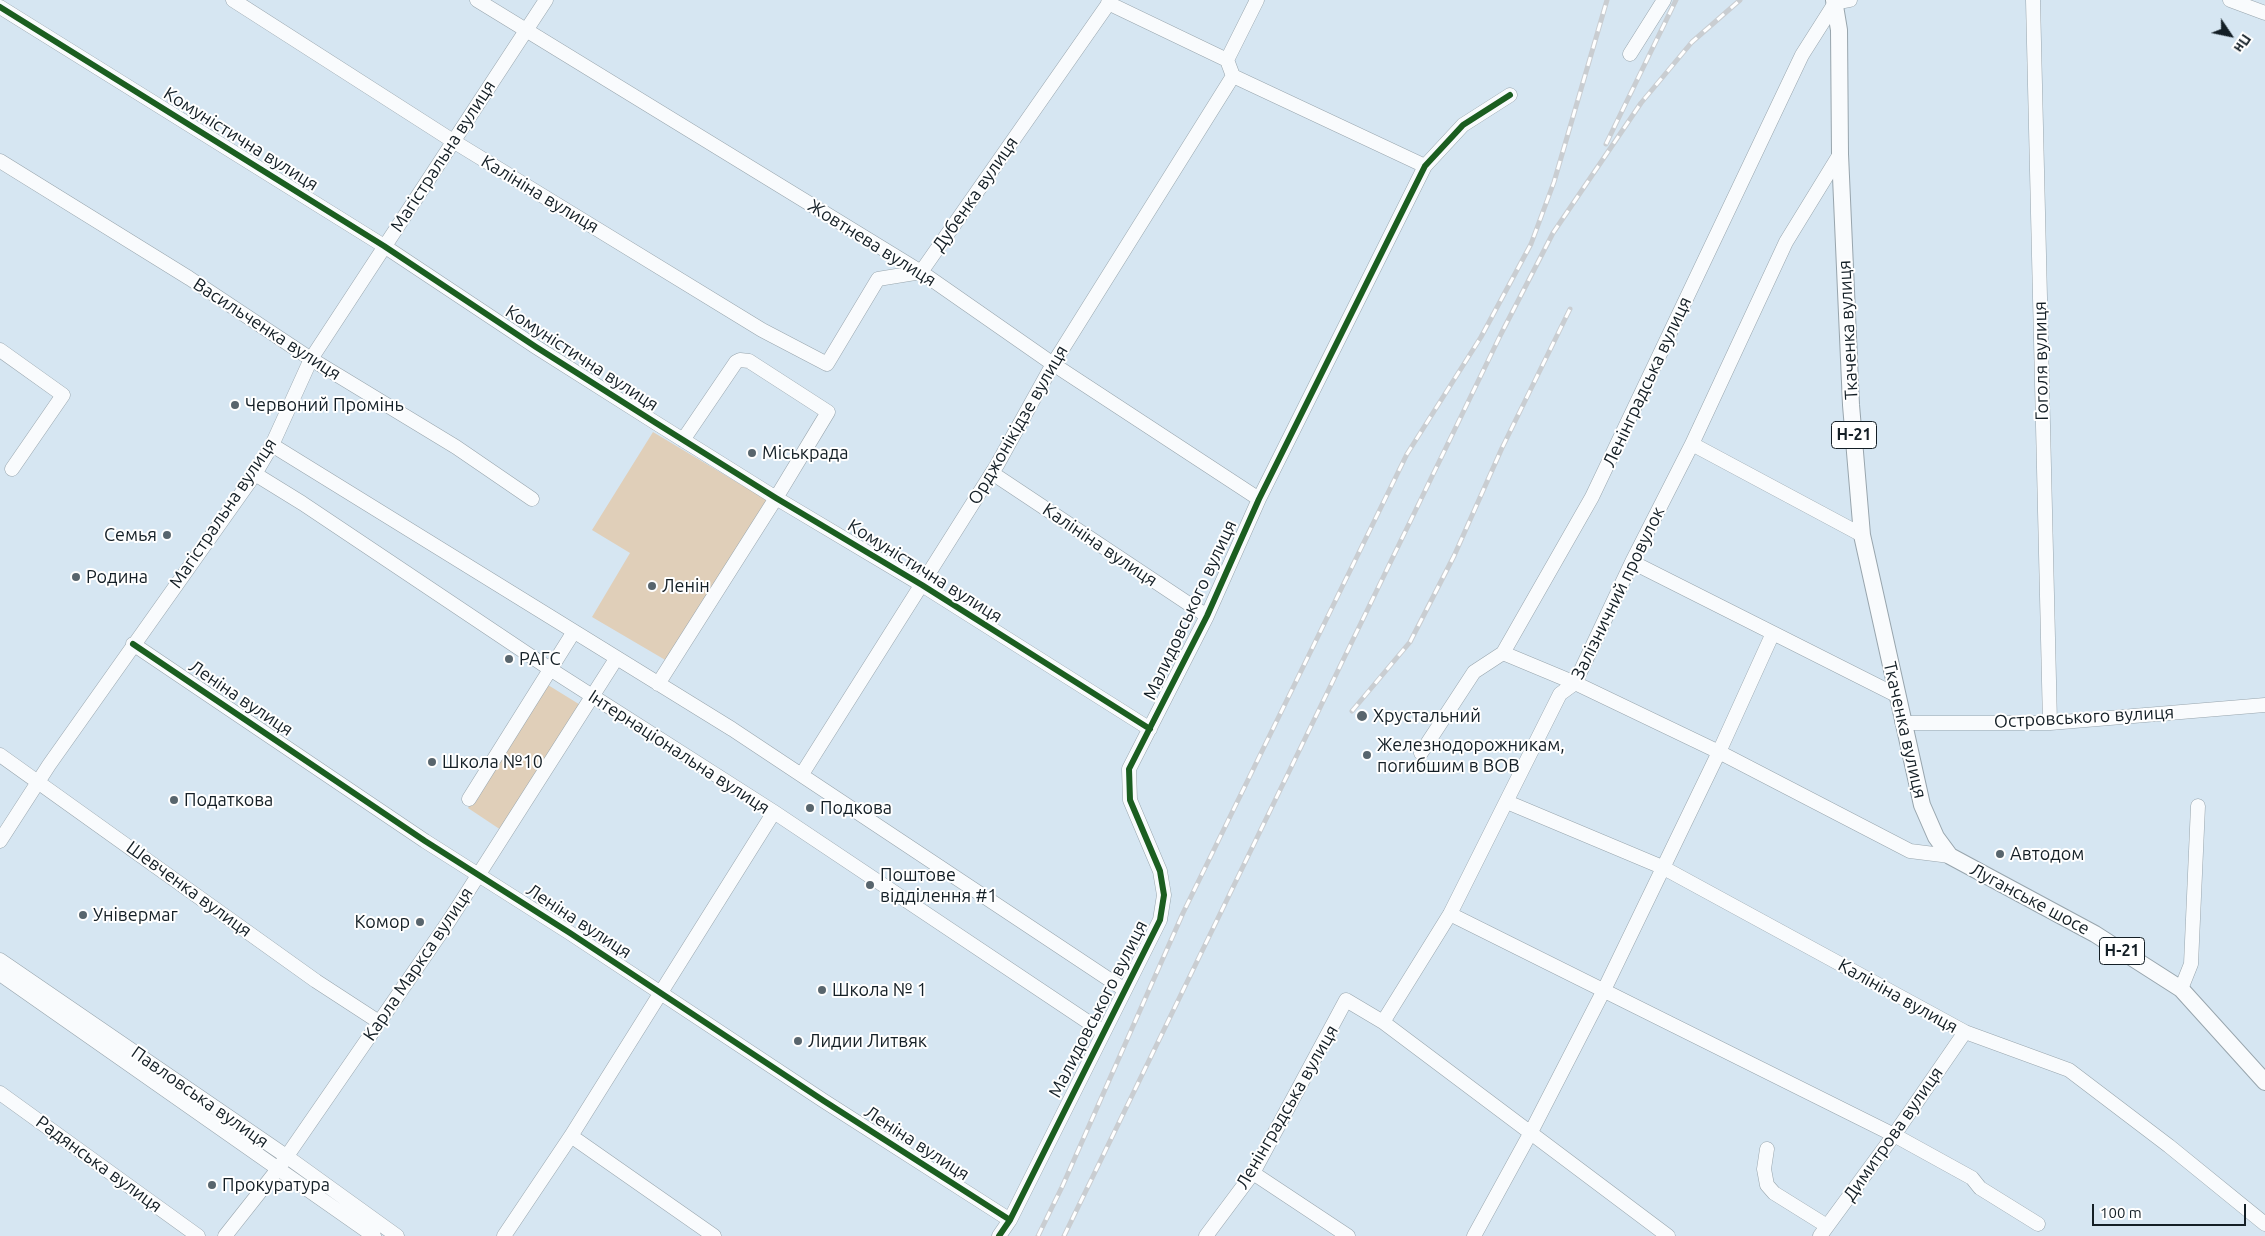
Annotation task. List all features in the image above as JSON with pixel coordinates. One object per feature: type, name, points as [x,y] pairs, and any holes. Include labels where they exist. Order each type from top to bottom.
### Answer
[{"type":"main road","name":"Ткаченка вулиця","points":[[1840,1],[1840,154],[1851,405],[1862,534],[1902,723],[1922,805],[1936,837],[1950,856]]},
{"type":"main road","name":"Луганське шосе","points":[[1950,856],[2095,934],[2181,988],[2265,1082]]},
{"type":"street","name":"Калініна вулиця","points":[[233,0],[453,141],[762,330],[828,364],[878,279],[921,272]]},
{"type":"street","name":"Жовтнева вулиця","points":[[477,0],[921,272],[1053,364],[1259,499]]},
{"type":"street","name":"Магістральна вулиця","points":[[0,841],[38,781],[254,474],[272,445],[311,359],[546,0]]},
{"type":"street","points":[[1227,60],[1257,0]]},
{"type":"street","points":[[1630,54],[1664,0]]},
{"type":"street","name":"Гоголя вулиця","points":[[2033,0],[2050,723]]},
{"type":"street","points":[[2230,0],[2265,13]]},
{"type":"street","points":[[1110,1],[1227,60],[1233,76],[1425,166]]},
{"type":"street","name":"Дубенка вулиця","points":[[921,272],[1110,1]]},
{"type":"street","name":"Ленінградська вулиця","points":[[1421,754],[1474,672],[1503,653],[1592,497],[1802,55],[1840,1]]},
{"type":"street","name":"Комуністична вулиця","points":[[0,7],[384,246],[536,347],[683,440],[922,585],[1150,729]]},
{"type":"street","name":"Орджонікідзе вулиця","points":[[802,774],[992,473],[1053,364],[1233,76]]},
{"type":"street","name":"Малидовського вулиця","points":[[999,1236],[1010,1220],[1160,920],[1164,895],[1160,871],[1130,800],[1129,769],[1207,616],[1259,499],[1425,166],[1463,125],[1510,95]]},
{"type":"street","name":"Залізничний провулок","points":[[1383,1022],[1450,914],[1560,694],[1575,683],[1632,562],[1692,444],[1786,242],[1840,154]]},
{"type":"street","name":"Васильченка вулиця","points":[[0,161],[189,278],[311,359],[456,447],[532,499]]},
{"type":"street","points":[[0,350],[62,395],[12,469]]},
{"type":"street","points":[[658,684],[828,412],[749,361],[740,360],[736,362],[683,440]]},
{"type":"street","points":[[1692,444],[1862,534]]},
{"type":"street","points":[[272,445],[802,774],[1125,990]]},
{"type":"street","name":"Калініна вулиця","points":[[992,473],[1207,616]]},
{"type":"street","name":"Інтернаціональна вулиця","points":[[254,474],[302,503],[550,669],[774,812],[1103,1032]]},
{"type":"street","points":[[1632,562],[1896,695]]},
{"type":"street","points":[[469,799],[573,633]]},
{"type":"street","points":[[1474,1236],[1531,1132],[1604,990],[1719,752],[1773,633]]},
{"type":"street","name":"Леніна вулиця","points":[[133,644],[425,841],[480,874],[1010,1220]]},
{"type":"street","points":[[1503,653],[1575,683],[1719,752],[1910,851],[1950,856]]},
{"type":"street","name":"Карла Маркса вулиця","points":[[225,1236],[278,1169],[480,874],[616,659]]},
{"type":"street","name":"Островського вулиця","points":[[1902,723],[2050,723],[2265,705]]},
{"type":"street","name":"Шевченка вулиця","points":[[0,755],[316,981],[379,1022]]},
{"type":"street","name":"Калініна вулиця","points":[[1507,802],[1662,868],[1965,1032],[2069,1070],[2169,1146],[2265,1224]]},
{"type":"street","points":[[2181,988],[2191,964],[2198,806]]},
{"type":"street","points":[[504,1236],[571,1136],[774,812]]},
{"type":"street","points":[[1450,914],[1894,1135],[1972,1178],[1980,1188],[2038,1224]]},
{"type":"street","name":"Павловська вулиця","points":[[0,960],[286,1156],[397,1236]]},
{"type":"street","name":"Павловська вулиця","points":[[0,974],[374,1236]]},
{"type":"street","name":"Ленінградська вулиця","points":[[1206,1236],[1253,1173],[1346,1000],[1383,1022]]},
{"type":"street","points":[[1383,1022],[1668,1236]]},
{"type":"street","name":"Димитрова вулиця","points":[[1823,1231],[1894,1135],[1965,1032]]},
{"type":"street","name":"Радянська вулиця","points":[[0,1093],[198,1236]]},
{"type":"street","points":[[571,1136],[714,1236]]},
{"type":"street","points":[[1767,1149],[1764,1169],[1767,1185],[1774,1193],[1823,1231]]},
{"type":"street","points":[[1253,1173],[1348,1236]]},
{"type":"shaded area","points":[[653,432],[770,502],[667,661],[592,617],[630,553],[592,530]]},
{"type":"shaded area","points":[[548,685],[582,706],[501,830],[468,808]]},
{"type":"railway","points":[[1038,1236],[1062,1187],[1183,913],[1407,454],[1481,337],[1531,244],[1554,182],[1607,0]]},
{"type":"railway","points":[[1606,144],[1676,0]]},
{"type":"railway","points":[[1064,1236],[1501,334],[1553,233],[1641,103],[1692,42],[1740,0]]},
{"type":"railway","points":[[1352,711],[1410,642],[1454,556],[1502,448],[1570,309]]},
{"type":"cycle path","points":[[0,7],[384,246],[536,347],[656,423],[776,498],[922,585],[1150,729]]},
{"type":"cycle path","points":[[999,1236],[1010,1220],[1160,920],[1164,895],[1160,871],[1130,800],[1129,769],[1207,616],[1259,499],[1425,166],[1463,125],[1510,95]]},
{"type":"cycle path","points":[[133,644],[425,841],[570,933],[824,1101],[1010,1220]]},
{"type":"place","name":"Червоний Промінь","points":[[235,405]]},
{"type":"place","name":"Міськрада","points":[[752,453]]},
{"type":"place","name":"Семья","points":[[167,535]]},
{"type":"place","name":"Родина","points":[[76,577]]},
{"type":"place","name":"Ленін","points":[[652,586]]},
{"type":"place","name":"РАГС","points":[[509,659]]},
{"type":"place","name":"Хрустальний","points":[[1362,716]]},
{"type":"place","name":"Железнодорожникам, погибшим в ВОВ","points":[[1367,755]]},
{"type":"place","name":"Школа №10","points":[[432,762]]},
{"type":"place","name":"Податкова","points":[[174,800]]},
{"type":"place","name":"Подкова","points":[[810,808]]},
{"type":"place","name":"Автодом","points":[[2000,854]]},
{"type":"place","name":"Поштове відділення #1","points":[[870,885]]},
{"type":"place","name":"Універмаг","points":[[83,915]]},
{"type":"place","name":"Комор","points":[[420,922]]},
{"type":"place","name":"Школа № 1","points":[[822,990]]},
{"type":"place","name":"Лидии Литвяк","points":[[798,1041]]},
{"type":"place","name":"Прокуратура","points":[[212,1185]]}]
